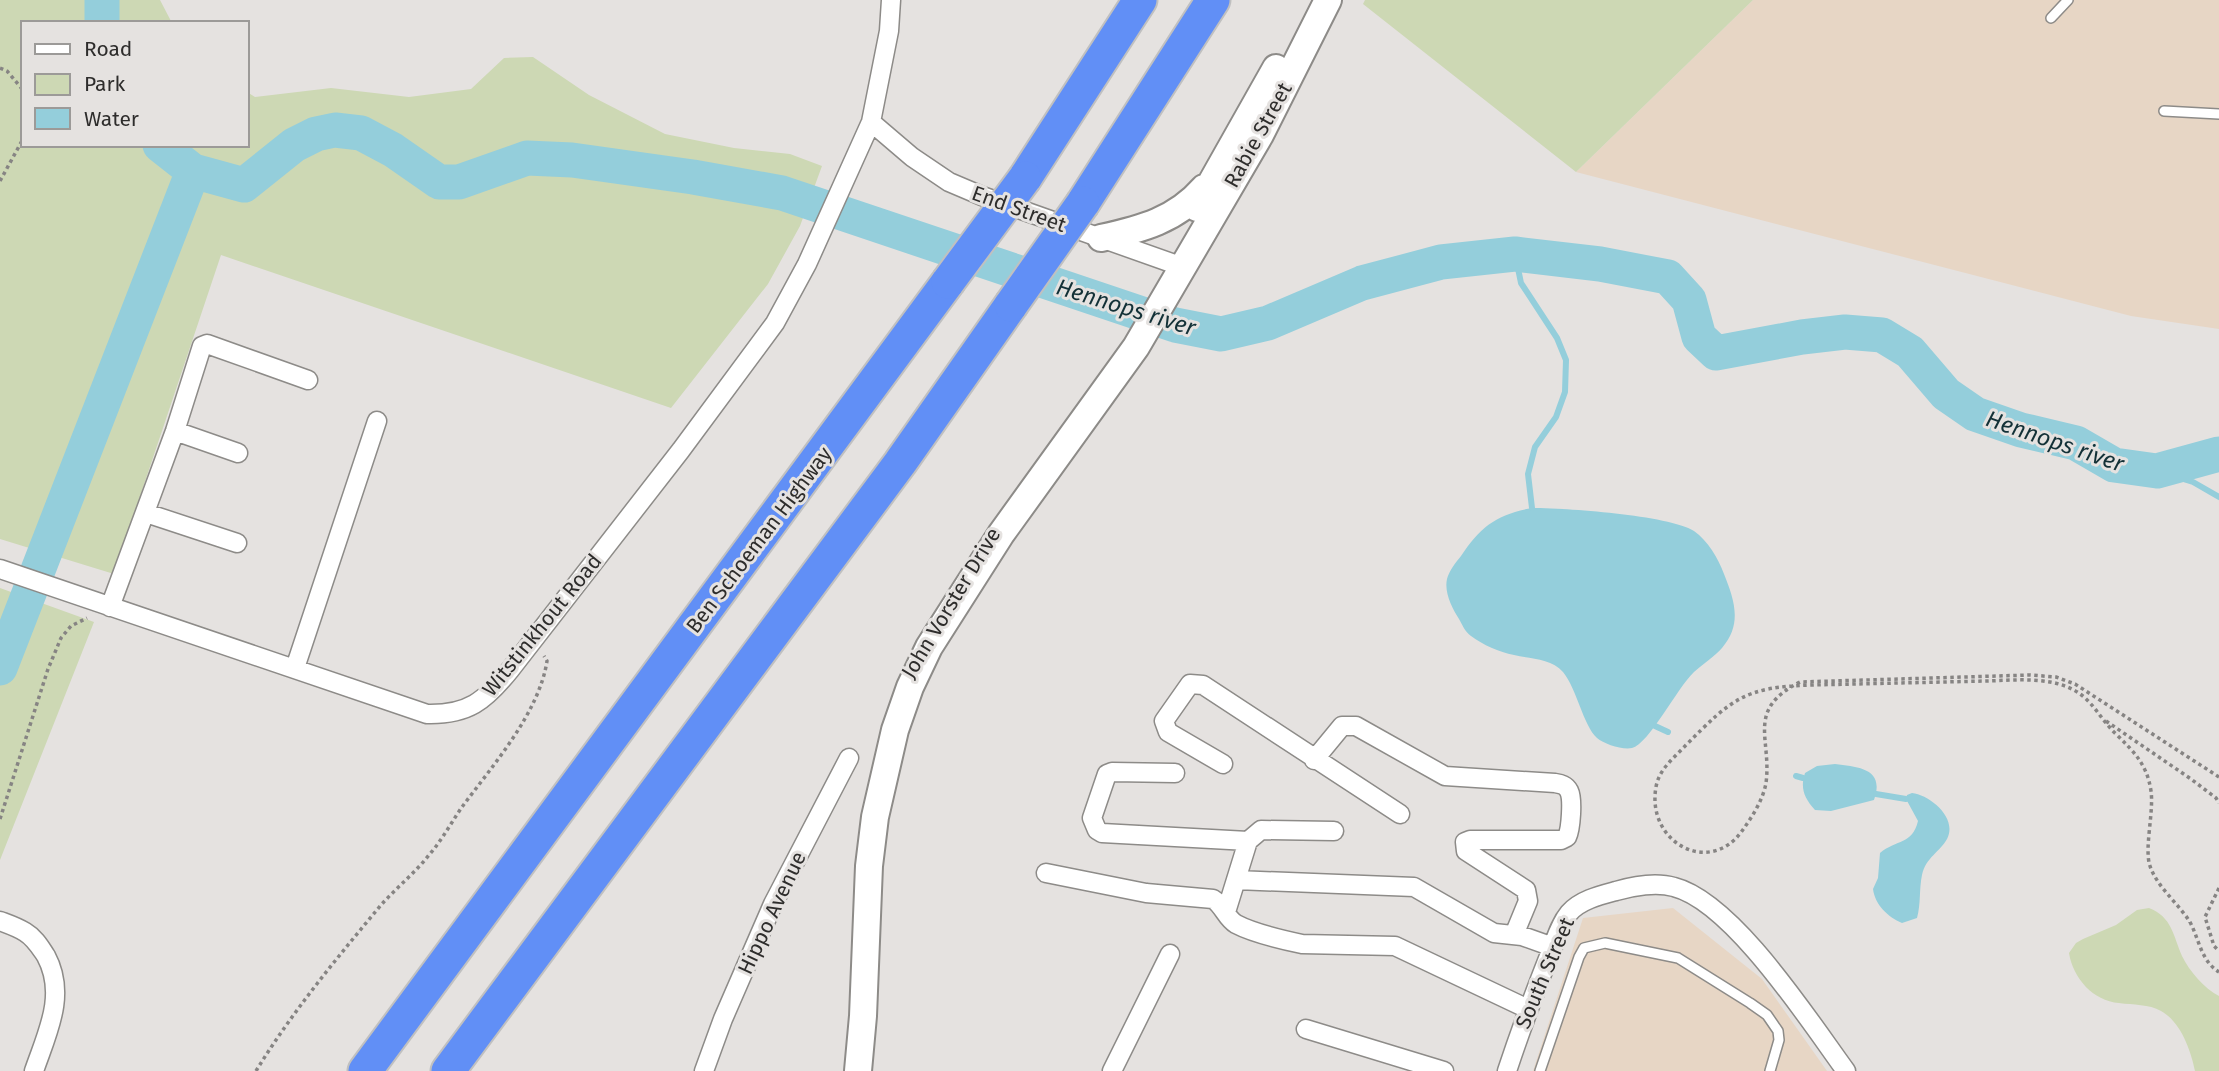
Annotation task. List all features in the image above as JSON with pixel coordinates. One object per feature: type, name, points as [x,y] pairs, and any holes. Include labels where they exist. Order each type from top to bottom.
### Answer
[{"type":"highway","name":"Ben Schoeman Highway","points":[[365,1071],[1025,178],[1140,0]]},
{"type":"highway","points":[[448,1071],[900,463],[1083,202],[1213,0]]},
{"type":"main road","name":"Rabie Street","points":[[1175,264],[1216,175],[1316,0]]},
{"type":"main road","name":"Rabie Street","points":[[1175,264],[1261,135],[1328,0]]},
{"type":"main road","points":[[1101,238],[1147,227],[1171,216],[1191,202],[1216,175]]},
{"type":"main road","name":"John Vorster Drive","points":[[858,1071],[869,866],[875,817],[895,730],[910,687],[929,647],[1128,343],[1175,264]]},
{"type":"main road","name":"John Vorster Drive","points":[[845,1071],[852,1014],[860,865],[866,816],[887,727],[902,684],[943,607],[1128,343]]},
{"type":"street","name":"Witstinkhout Road","points":[[3,570],[427,714],[442,714],[473,706],[486,697],[530,644],[775,323],[822,231],[871,122],[889,31],[891,0]]},
{"type":"street","name":"End Street","points":[[871,122],[912,157],[949,181],[982,197],[1175,264]]},
{"type":"street","points":[[106,606],[146,513],[202,346],[207,344],[308,380]]},
{"type":"street","points":[[295,668],[377,421]]},
{"type":"street","points":[[175,431],[238,453]]},
{"type":"street","points":[[146,513],[237,543]]},
{"type":"street","points":[[1223,764],[1168,732],[1165,727],[1164,721],[1190,684],[1203,685],[1400,814]]},
{"type":"street","points":[[1314,760],[1342,726],[1350,725],[1445,776],[1563,784],[1570,795],[1570,831],[1562,840],[1465,842],[1466,851],[1525,890],[1528,901],[1514,935]]},
{"type":"street","name":"Hippo Avenue","points":[[704,1071],[772,904],[849,758]]},
{"type":"street","points":[[1175,773],[1107,774],[1092,818],[1097,830],[1102,833],[1248,841]]},
{"type":"street","points":[[1226,912],[1248,841],[1261,830],[1334,831]]},
{"type":"street","points":[[1046,873],[1146,893],[1213,899],[1235,923],[1287,941],[1302,944],[1395,946],[1528,1009]]},
{"type":"street","points":[[1236,880],[1414,887],[1494,933],[1514,935],[1553,947]]},
{"type":"street","name":"South Street","points":[[1507,1071],[1528,1009],[1568,915],[1588,900],[1619,890],[1654,885],[1672,886],[1706,903],[1762,958],[1846,1071]]},
{"type":"street","points":[[0,921],[24,931],[40,945],[55,979],[57,996],[34,1071]]},
{"type":"street","points":[[1112,1071],[1170,954]]},
{"type":"street","points":[[1306,1029],[1404,1065],[1444,1071]]},
{"type":"lane","points":[[2051,18],[2068,0]]},
{"type":"lane","points":[[2164,111],[2219,114]]},
{"type":"lane","points":[[1540,1071],[1579,957],[1584,948],[1605,943],[1678,958],[1767,1015],[1778,1031],[1779,1040],[1770,1071]]},
{"type":"path","points":[[0,68],[7,71],[21,88]]},
{"type":"path","points":[[0,181],[21,143]]},
{"type":"path","points":[[0,819],[48,669],[61,638],[71,626],[106,606]]},
{"type":"path","points":[[256,1071],[280,1031],[308,996],[383,904],[430,855],[523,721],[545,678],[547,661],[530,644]]},
{"type":"path","points":[[2219,777],[2075,684],[2056,677],[2030,675],[1800,682],[1793,685],[1775,698],[1766,716],[1763,728],[1767,770],[1763,797],[1741,833],[1723,849],[1708,852],[1679,846],[1661,828],[1655,813],[1654,797],[1657,776],[1723,709],[1748,695],[1772,687],[1793,685],[2014,680],[2043,681],[2072,688],[2082,695],[2142,761],[2148,773],[2151,794],[2149,864],[2191,924],[2211,967],[2219,972]]},
{"type":"path","points":[[2104,720],[2191,779],[2219,803]]},
{"type":"path","points":[[2219,888],[2205,917],[2214,946],[2219,951]]},
{"type":"shaded area","points":[[1753,0],[2219,0],[2219,329],[2131,316],[1576,172]]},
{"type":"shaded area","points":[[1673,908],[1762,979],[1827,1071],[1533,1071],[1583,918]]},
{"type":"green space","points":[[0,0],[160,0],[171,21],[21,21],[21,147],[248,147],[248,93],[255,97],[331,88],[409,97],[471,89],[504,58],[533,57],[589,95],[665,134],[734,148],[790,154],[822,166],[800,226],[768,284],[671,408],[221,255],[114,574],[0,539]]},
{"type":"green space","points":[[1365,0],[1753,0],[1576,172],[1363,4]]},
{"type":"green space","points":[[0,588],[94,622],[0,860]]},
{"type":"green space","points":[[2149,908],[2163,916],[2167,922],[2193,974],[2219,996],[2219,1071],[2195,1071],[2188,1046],[2168,1016],[2146,1006],[2101,998],[2086,987],[2071,962],[2069,953],[2076,943],[2116,925],[2137,910]]},
{"type":"water","points":[[1532,508],[1616,514],[1681,525],[1704,540],[1722,568],[1735,611],[1729,639],[1694,672],[1655,726],[1632,748],[1613,746],[1597,738],[1588,725],[1568,679],[1558,667],[1491,648],[1467,632],[1451,605],[1446,584],[1448,576],[1475,537],[1499,518]]},
{"type":"water","points":[[1835,764],[1861,769],[1873,776],[1877,790],[1874,800],[1831,811],[1815,810],[1804,793],[1805,773],[1817,766]]},
{"type":"water","points":[[1912,793],[1927,798],[1940,809],[1949,823],[1949,831],[1944,844],[1924,869],[1917,918],[1902,923],[1883,910],[1873,889],[1878,878],[1880,853],[1908,838],[1915,829],[1918,821],[1906,799],[1907,795]]},
{"type":"waterway","name":"Hennops river","points":[[102,0],[102,21]]},
{"type":"waterway","name":"Hennops river","points":[[163,147],[193,171],[244,185],[294,145],[316,134],[335,130],[361,133],[393,150],[439,182],[459,182],[527,158],[572,160],[693,177],[782,193],[1175,325],[1221,334],[1268,323],[1362,283],[1441,262],[1515,254],[1600,264],[1668,277],[1689,300],[1699,337],[1716,353],[1845,332],[1882,335],[1910,352],[1946,394],[1975,414],[2021,430],[2076,443],[2114,465],[2157,471],[2219,454]]},
{"type":"waterway","points":[[0,668],[193,171]]},
{"type":"waterway","points":[[1515,254],[1521,283],[1557,338],[1566,360],[1565,392],[1556,417],[1535,447],[1528,474],[1532,508]]},
{"type":"waterway","points":[[2157,471],[2193,482],[2219,497]]},
{"type":"waterway","points":[[1655,726],[1668,732]]},
{"type":"waterway","points":[[1796,776],[1803,778]]},
{"type":"waterway","points":[[1876,794],[1906,799]]}]
